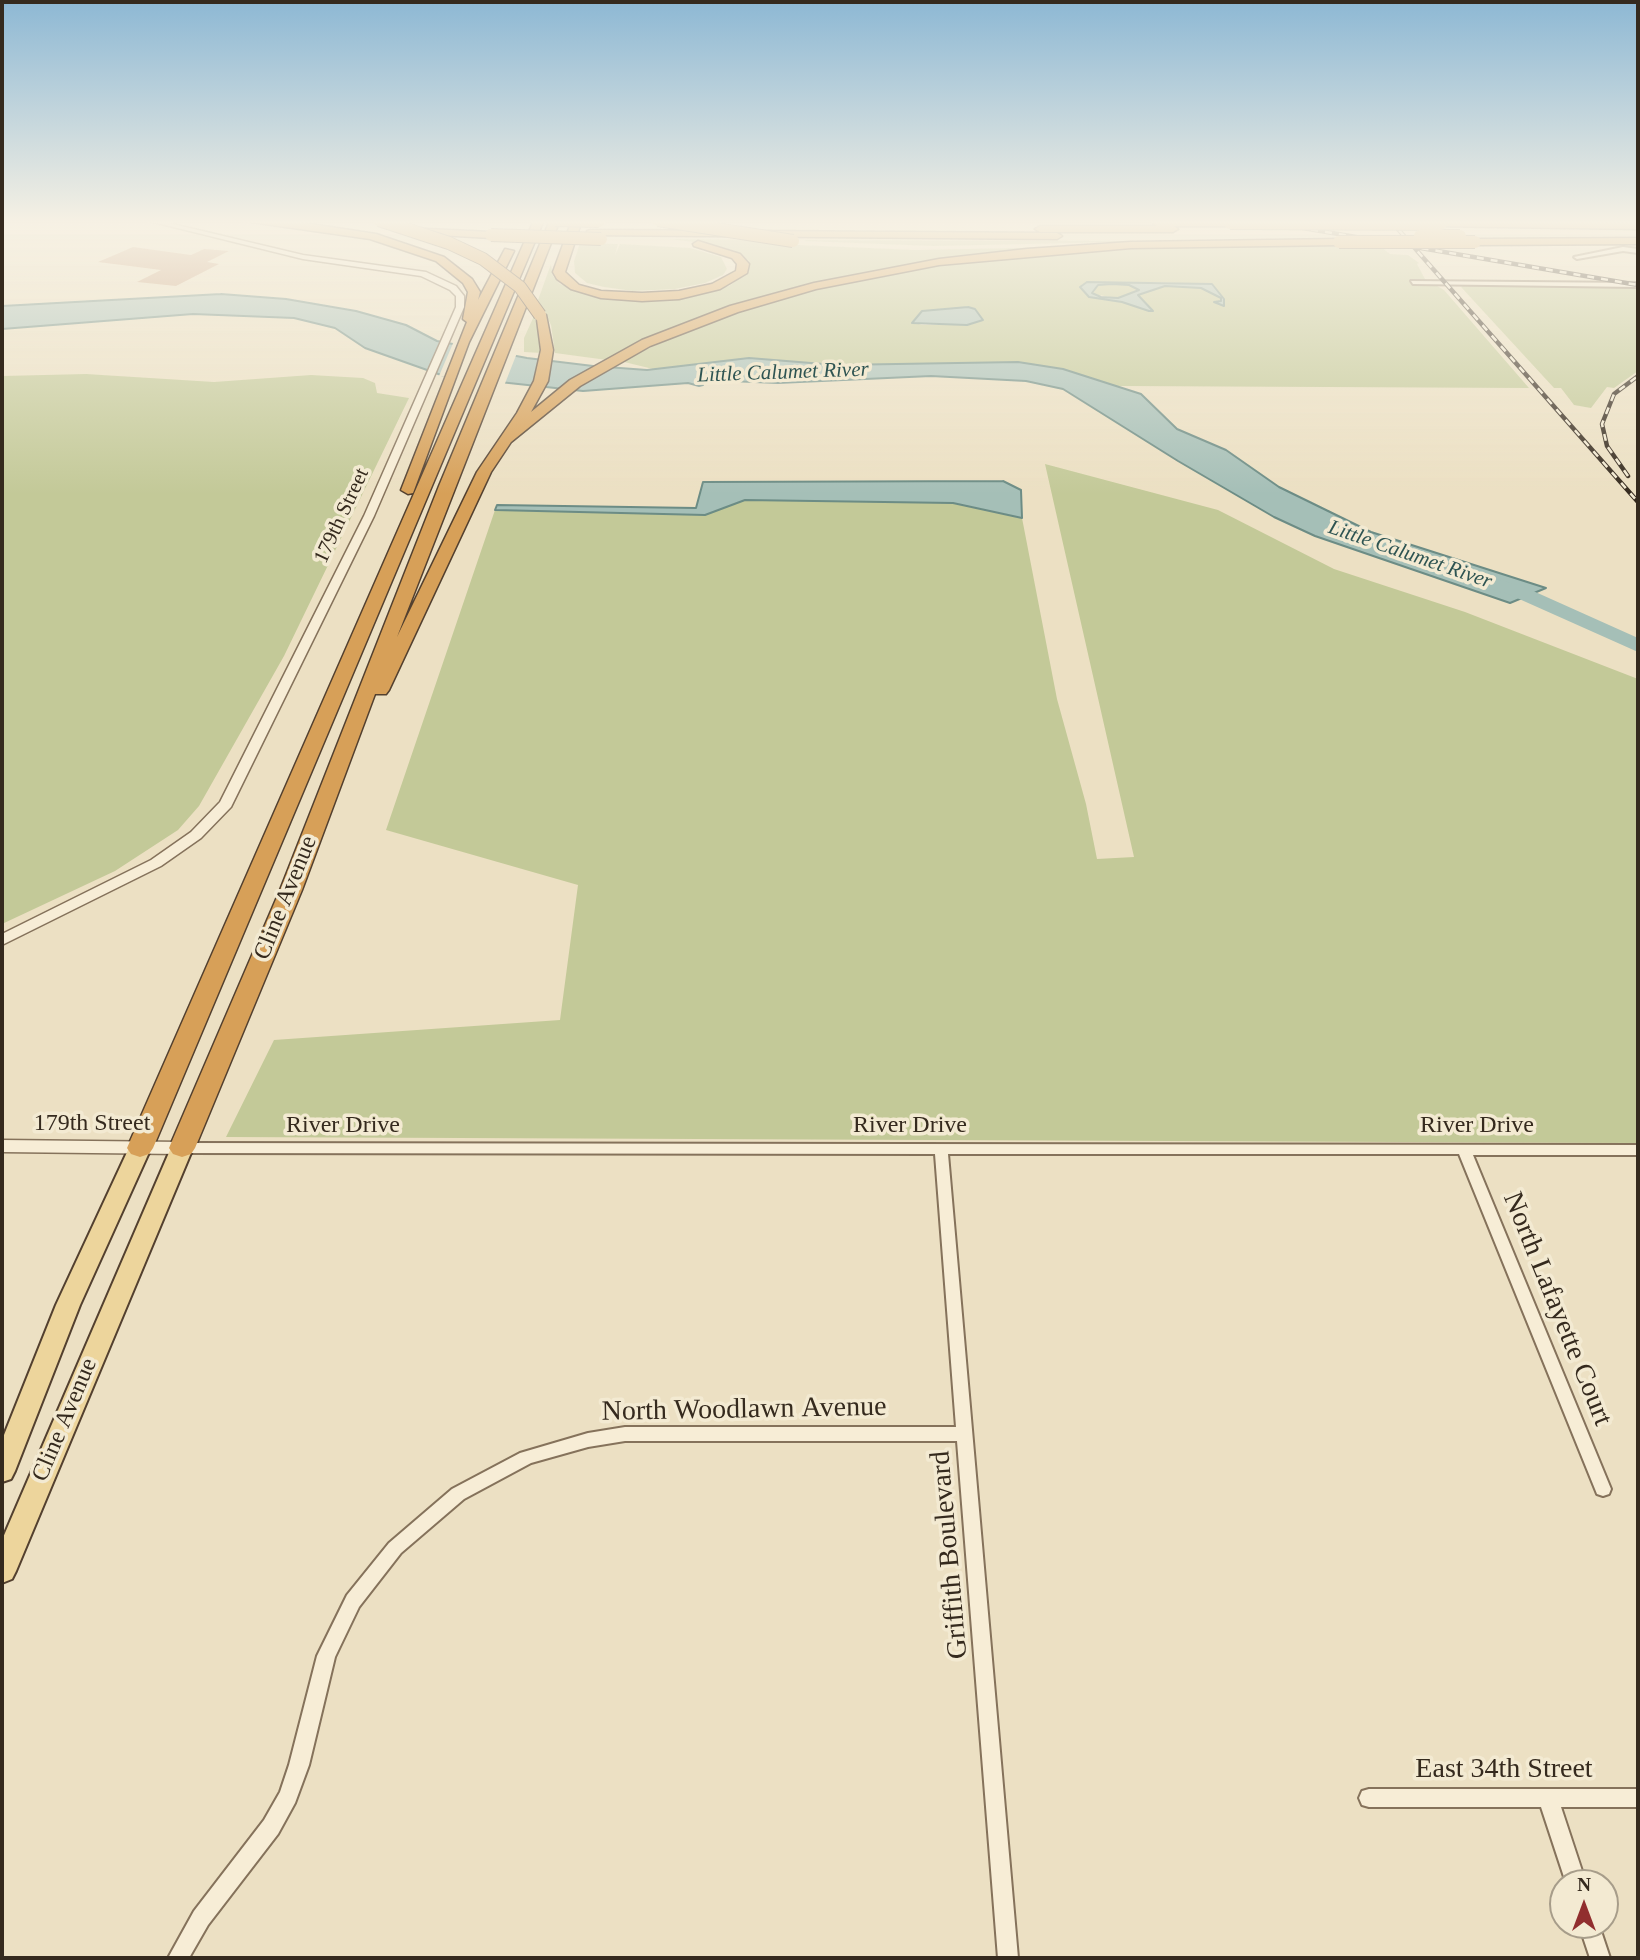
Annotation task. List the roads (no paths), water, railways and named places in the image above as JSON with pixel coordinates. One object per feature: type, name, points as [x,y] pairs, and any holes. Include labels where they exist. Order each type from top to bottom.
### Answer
[{"type":"highway","points":[[389,567],[402,509],[465,337],[470,311]]},
{"type":"highway","points":[[465,337],[480,311]]},
{"type":"highway","name":"Cline Avenue","points":[[140,1149],[500,311]]},
{"type":"highway","name":"Cline Avenue","points":[[182,1148],[290,890],[446,486],[519,311]]},
{"type":"highway","points":[[354,723],[383,686],[484,472],[534,396],[543,375],[547,350],[537,311]]},
{"type":"highway","points":[[504,441],[554,398],[616,359],[672,332],[727,311]]},
{"type":"main road","name":"Cline Avenue","points":[[2,1571],[182,1148]]},
{"type":"main road","name":"Cline Avenue","points":[[2,1471],[68,1305],[140,1149]]},
{"type":"street","name":"179th Street","points":[[2,940],[156,863],[196,835],[226,804],[369,516],[457,311]]},
{"type":"street","name":"179th Street","points":[[2,1146],[182,1148]]},
{"type":"street","name":"River Drive","points":[[182,1148],[1638,1150]]},
{"type":"street","name":"Griffith Boulevard","points":[[941,1149],[1008,1958]]},
{"type":"street","name":"North Lafayette Court","points":[[1464,1149],[1603,1489]]},
{"type":"street","name":"North Woodlawn Avenue","points":[[178,1958],[201,1918],[271,1827],[288,1796],[299,1765],[326,1656],[353,1601],[395,1548],[458,1494],[526,1458],[589,1440],[625,1434],[966,1434]]},
{"type":"street","name":"East 34th Street","points":[[1369,1797],[1638,1798]]},
{"type":"street","points":[[1548,1798],[1571,1869]]},
{"type":"street","points":[[1594,1939],[1600,1958]]},
{"type":"water","points":[[2,311],[358,311],[406,325],[437,341],[527,358],[593,366],[647,370],[749,358],[836,365],[1018,362],[1063,369],[1141,394],[1177,429],[1226,450],[1279,487],[1371,532],[1546,588],[1510,603],[1315,536],[1274,517],[1178,461],[1063,389],[1026,381],[931,376],[778,383],[705,380],[700,381],[703,385],[699,386],[688,383],[583,391],[444,376],[365,348],[335,328],[294,318],[193,314],[2,329]]},
{"type":"water","points":[[922,311],[977,311],[983,320],[967,325],[912,323]]},
{"type":"water","points":[[1003,481],[1021,490],[1022,518],[953,503],[745,500],[705,515],[495,510],[497,505],[696,508],[703,482]]},
{"type":"waterway","name":"Little Calumet River","points":[[1493,584],[1515,590],[1638,646]]},
{"type":"railway","points":[[1470,311],[1638,502]]},
{"type":"railway","points":[[1628,476],[1607,446],[1602,424],[1614,394],[1638,376]]}]
